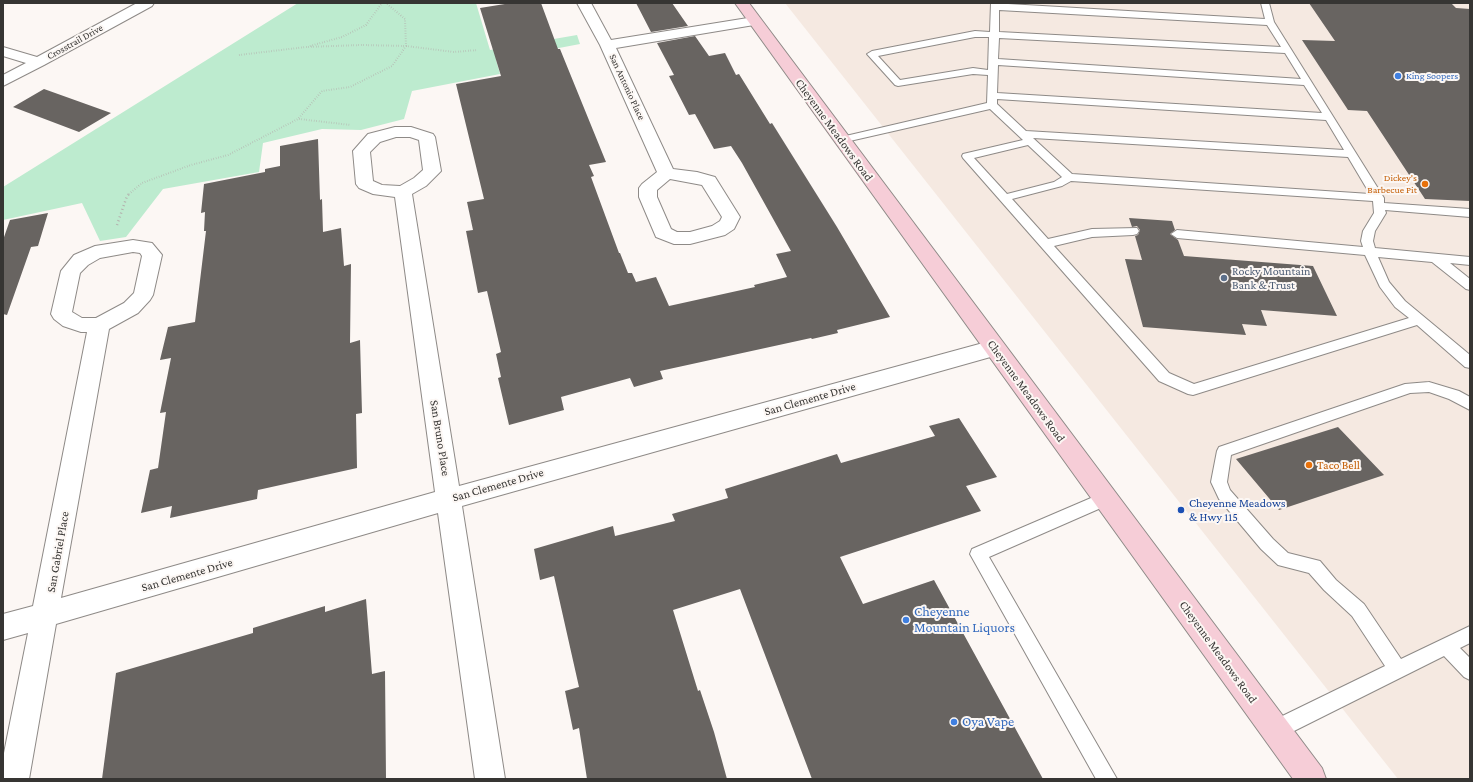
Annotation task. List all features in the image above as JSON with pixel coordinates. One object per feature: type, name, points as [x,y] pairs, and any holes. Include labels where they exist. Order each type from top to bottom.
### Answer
[{"type":"main road","name":"Cheyenne Meadows Road","points":[[742,3],[1311,779]]},
{"type":"street","name":"Crosstrail Drive","points":[[3,81],[147,3]]},
{"type":"street","name":"San Antonio Place","points":[[584,3],[607,45],[666,172]]},
{"type":"street","points":[[607,45],[754,21]]},
{"type":"street","points":[[3,51],[39,62]]},
{"type":"street","points":[[395,132],[412,132],[427,137],[432,171],[420,182],[403,192],[380,190],[365,184],[362,151],[374,138],[395,132]]},
{"type":"street","points":[[666,172],[697,177],[709,182],[731,217],[728,225],[718,231],[690,238],[674,238],[663,233],[648,196],[648,188],[666,172]]},
{"type":"street","name":"San Bruno Place","points":[[403,192],[490,779]]},
{"type":"street","points":[[133,246],[145,247],[152,255],[143,296],[131,308],[99,325],[81,325],[61,314],[71,271],[81,260],[95,252],[133,246]]},
{"type":"street","name":"San Gabriel Place","points":[[14,779],[46,615],[99,325]]},
{"type":"street","name":"San Clemente Drive","points":[[3,627],[449,499],[994,348]]},
{"type":"lane","points":[[1264,3],[1270,22],[1308,82],[1378,202],[1380,213],[1369,231],[1367,241],[1370,253],[1384,284],[1400,304],[1470,363]]},
{"type":"lane","points":[[1069,177],[1027,137],[992,100],[995,5],[1270,22]]},
{"type":"lane","points":[[1288,50],[975,34],[872,54],[898,83],[993,67],[1308,82]]},
{"type":"lane","points":[[841,140],[992,100],[1329,117]]},
{"type":"lane","points":[[1351,154],[1027,137],[967,156],[1164,377],[1193,390],[1418,320]]},
{"type":"lane","points":[[1003,198],[1058,184],[1069,177],[1378,202],[1470,213]]},
{"type":"lane","points":[[1045,244],[1092,233],[1133,231]]},
{"type":"lane","points":[[1176,234],[1470,261]]},
{"type":"lane","points":[[1435,258],[1470,286]]},
{"type":"lane","points":[[1398,670],[1358,610],[1330,585],[1314,566],[1284,560],[1267,544],[1224,494],[1219,482],[1220,468],[1224,451],[1410,388],[1429,386],[1454,395],[1470,404]]},
{"type":"lane","points":[[1105,499],[978,554],[1107,779]]},
{"type":"lane","points":[[1275,730],[1470,634]]},
{"type":"lane","points":[[1447,646],[1470,671]]},
{"type":"lane","points":[[1096,759],[1097,779]]},
{"type":"path","points":[[306,47],[342,37],[366,25],[382,3]]},
{"type":"path","points":[[109,249],[127,196],[142,183],[191,165],[228,155],[298,119],[322,91],[350,87],[375,76],[392,66],[406,46],[405,19],[386,3]]},
{"type":"path","points":[[239,55],[306,47],[361,45],[406,46],[454,52],[478,50]]},
{"type":"path","points":[[298,119],[348,123],[374,138]]},
{"type":"shaded area","points":[[785,3],[1470,3],[1470,779],[1398,779]]},
{"type":"green space","points":[[298,3],[476,3],[490,50],[577,35],[580,44],[496,60],[500,74],[412,91],[404,119],[361,130],[322,129],[263,143],[259,172],[163,189],[126,237],[100,241],[82,203],[3,220],[3,187]]},
{"type":"building","points":[[511,3],[541,3],[558,49],[560,49],[606,162],[589,165],[594,176],[591,177],[619,253],[628,273],[632,273],[636,282],[656,277],[669,306],[755,287],[754,285],[787,277],[776,254],[791,251],[731,146],[714,149],[695,114],[689,115],[669,76],[674,75],[657,43],[695,36],[709,56],[725,53],[736,75],[739,74],[770,124],[772,123],[837,227],[890,317],[837,330],[838,333],[660,371],[663,379],[634,387],[630,378],[561,397],[564,410],[509,425],[498,378],[501,377],[496,354],[501,352],[487,291],[478,293],[466,231],[473,230],[467,202],[484,199],[456,84],[501,76],[480,8]]},
{"type":"building","points":[[636,3],[672,3],[688,26],[651,32]]},
{"type":"building","name":"King Soopers","points":[[1309,3],[1451,3],[1456,8],[1470,9],[1470,201],[1425,199],[1367,111],[1348,110],[1302,40],[1335,41]]},
{"type":"building","points":[[44,89],[111,113],[79,132],[13,107]]},
{"type":"building","points":[[318,139],[320,200],[322,199],[323,232],[341,228],[344,266],[351,264],[350,343],[360,340],[362,413],[356,414],[357,468],[258,490],[257,499],[170,518],[172,506],[141,513],[150,470],[158,468],[166,412],[160,413],[171,358],[160,360],[168,327],[195,322],[206,231],[204,231],[205,212],[201,213],[204,184],[265,172],[265,169],[280,166],[280,146]]},
{"type":"building","points":[[48,213],[38,246],[31,247],[7,315],[3,314],[3,240],[10,220]]},
{"type":"building","name":"Rocky Mountain Bank & Trust","points":[[1129,218],[1172,221],[1175,230],[1170,234],[1178,240],[1184,256],[1313,266],[1337,316],[1261,310],[1267,326],[1242,324],[1246,335],[1143,327],[1125,259],[1142,260],[1135,236],[1138,235],[1140,230],[1137,226],[1132,227]]},
{"type":"building","points":[[959,418],[997,477],[966,486],[981,511],[840,557],[863,604],[934,580],[1043,779],[812,779],[740,589],[673,610],[698,691],[700,690],[714,732],[727,779],[587,779],[579,728],[573,730],[565,691],[579,687],[554,576],[540,580],[534,549],[613,526],[615,536],[675,521],[672,514],[728,498],[725,489],[837,454],[841,463],[935,436],[929,426]]},
{"type":"building","points":[[1338,427],[1384,475],[1279,510],[1236,459]]},
{"type":"building","points":[[366,599],[372,674],[385,671],[386,779],[102,779],[116,673],[253,633],[253,628],[325,606],[325,612]]},
{"type":"place","name":"King Soopers","points":[[1398,76]]},
{"type":"place","name":"Dickey's Barbecue Pit","points":[[1425,184]]},
{"type":"place","name":"Rocky Mountain Bank & Trust","points":[[1224,278]]},
{"type":"place","name":"Taco Bell","points":[[1309,465]]},
{"type":"place","name":"Cheyenne Meadows & Hwy 115","points":[[1181,510]]},
{"type":"place","name":"Cheyenne Mountain Liquors","points":[[906,620]]},
{"type":"place","name":"Oya Vape","points":[[954,722]]}]
